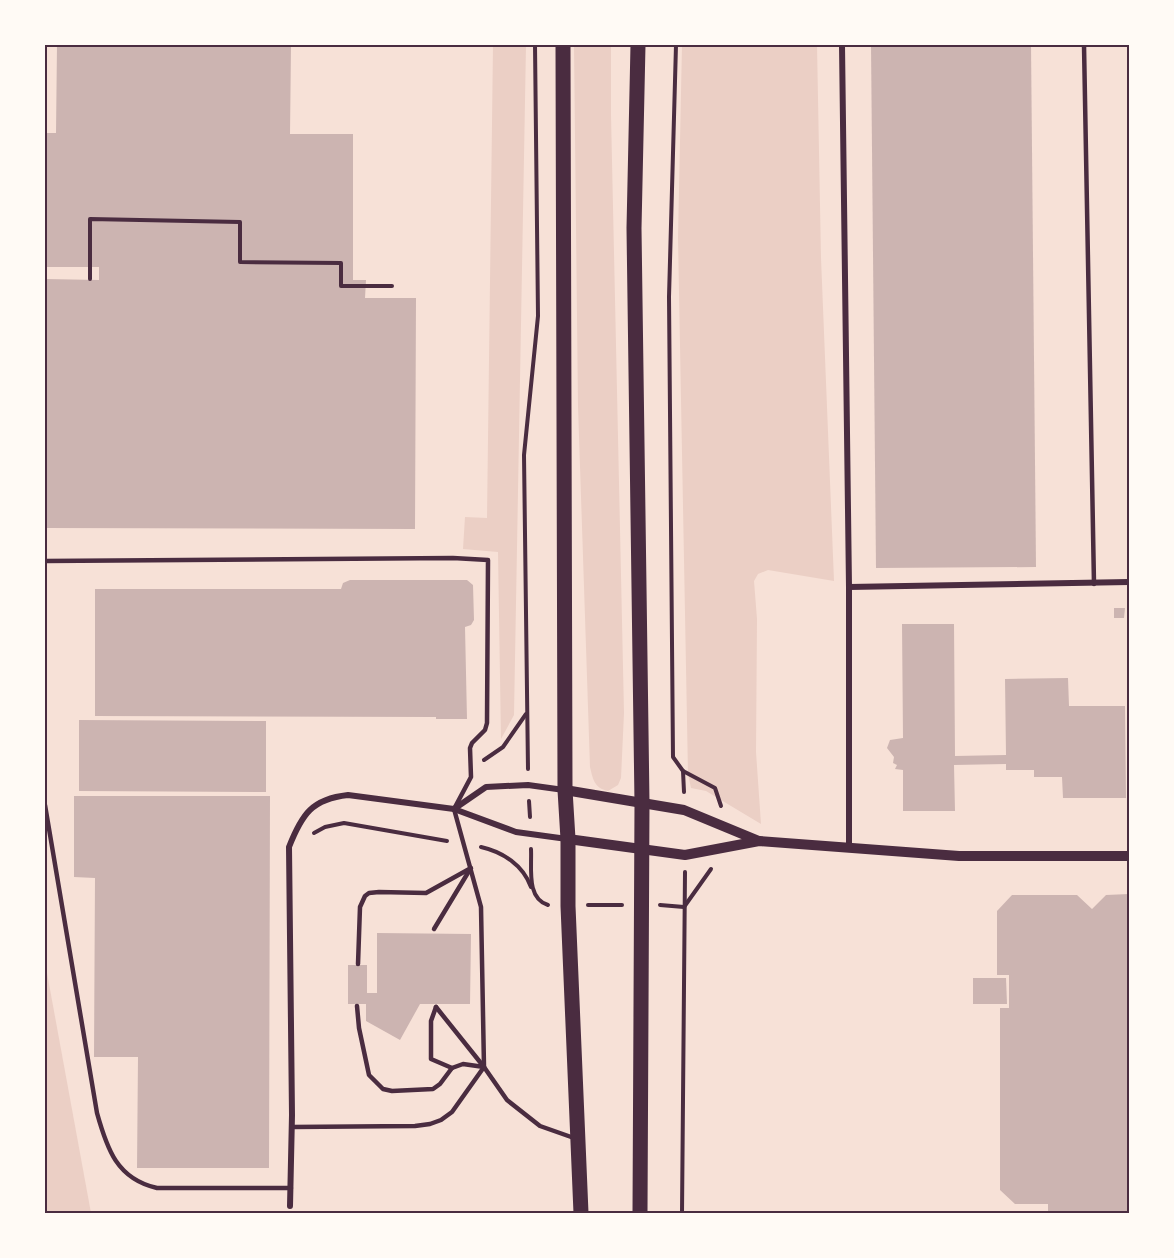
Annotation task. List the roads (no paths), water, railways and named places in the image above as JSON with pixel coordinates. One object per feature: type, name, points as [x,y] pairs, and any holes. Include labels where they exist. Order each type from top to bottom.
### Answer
[{"type":"main road","points":[[563,45],[565,790],[581,1213]]},
{"type":"main road","points":[[638,45],[634,228],[642,803],[640,1213]]},
{"type":"street","points":[[842,45],[849,587],[849,848]]},
{"type":"street","points":[[849,587],[1129,582]]},
{"type":"street","points":[[454,809],[486,787],[528,785],[684,810],[759,841]]},
{"type":"street","points":[[290,1206],[292,1127],[289,847],[297,825],[316,804],[331,797],[348,795],[454,809],[516,832],[685,855],[759,841],[959,856],[1129,856]]},
{"type":"lane","points":[[1084,45],[1094,584]]},
{"type":"lane","points":[[45,561],[453,558],[488,560],[487,723],[485,730],[472,743],[471,777],[454,809],[481,907],[484,1067],[452,1112],[436,1122],[415,1126],[292,1127]]},
{"type":"lane","points":[[45,806],[97,1113],[104,1140],[115,1161],[133,1179],[157,1188],[291,1188]]},
{"type":"lane","points":[[434,929],[471,868]]},
{"type":"lane","points":[[358,964],[360,906],[365,896],[379,892],[426,893],[471,868]]},
{"type":"lane","points":[[357,1006],[360,1037],[369,1075],[383,1089],[392,1091],[433,1089],[440,1084],[452,1068],[463,1064],[484,1067]]},
{"type":"lane","points":[[452,1068],[431,1059],[431,1021],[435,1007],[484,1067],[507,1100],[540,1126],[579,1140]]},
{"type":"lane","points":[[286,1213],[290,1206]]}]
